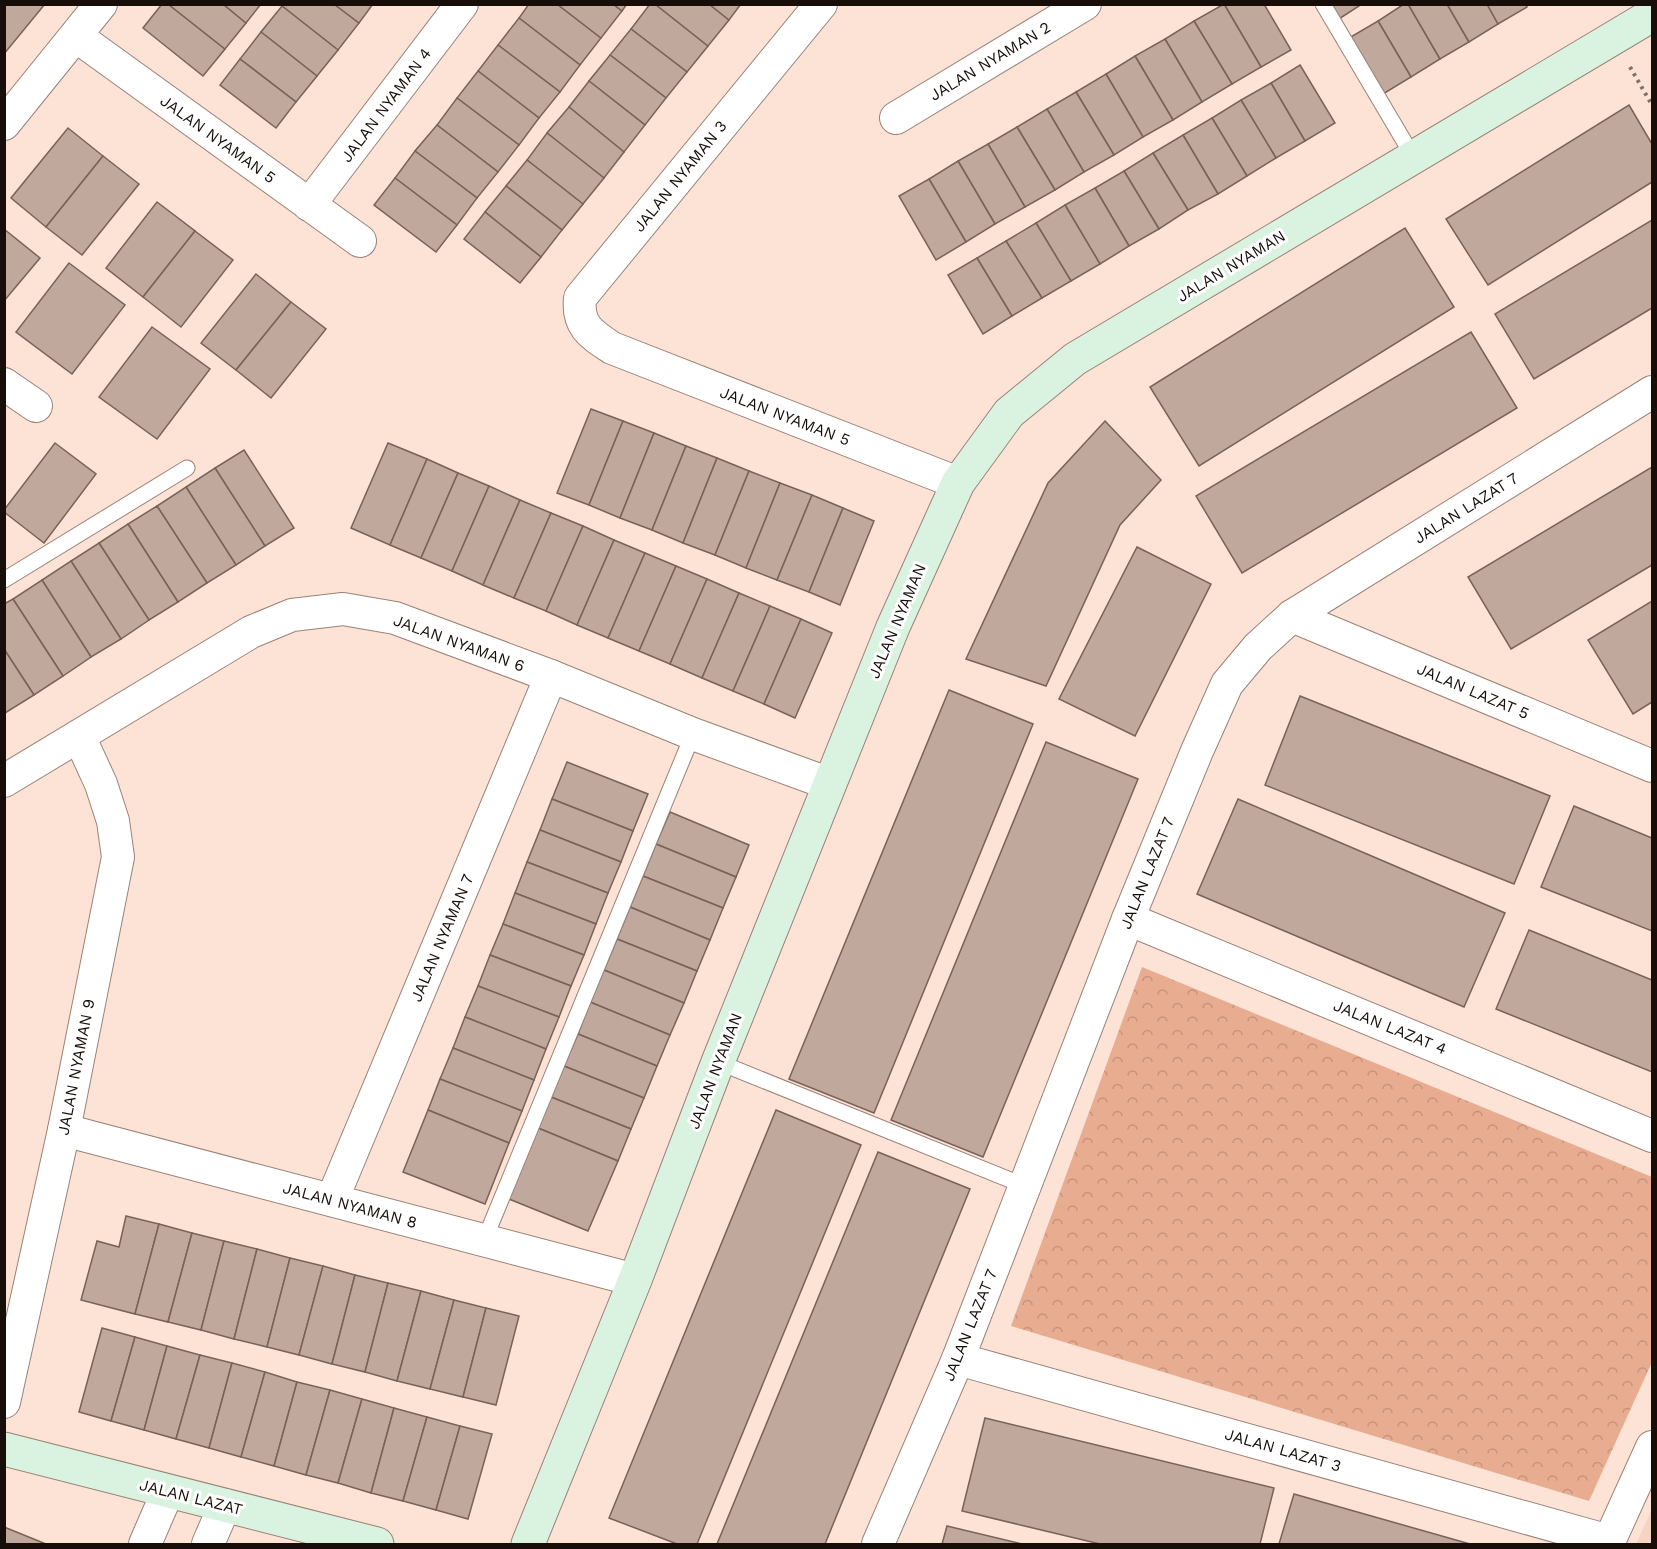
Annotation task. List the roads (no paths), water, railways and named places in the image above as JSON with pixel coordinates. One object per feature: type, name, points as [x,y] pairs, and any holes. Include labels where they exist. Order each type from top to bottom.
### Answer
[{"type":"street","points":[[4,124],[101,4]]},
{"type":"street","name":"JALAN NYAMAN 4","points":[[309,205],[462,4]]},
{"type":"street","name":"JALAN NYAMAN 3","points":[[612,348],[592,335],[583,325],[579,310],[580,298],[821,4]]},
{"type":"street","name":"JALAN NYAMAN 2","points":[[896,118],[1085,4]]},
{"type":"street","name":"JALAN NYAMAN","points":[[528,1545],[635,1280],[718,1062],[893,627],[958,483],[1009,413],[1075,359],[1653,15]]},
{"type":"street","name":"JALAN NYAMAN 5","points":[[76,36],[360,241]]},
{"type":"street","name":"JALAN NYAMAN 5","points":[[612,348],[958,483]]},
{"type":"street","points":[[4,384],[36,406]]},
{"type":"street","name":"JALAN LAZAT 7","points":[[878,1545],[958,1359],[1128,919],[1227,684],[1258,646],[1292,616],[1653,392]]},
{"type":"street","name":"JALAN NYAMAN 6","points":[[4,781],[251,632],[292,615],[343,609],[395,618],[550,676],[693,734],[830,784]]},
{"type":"street","name":"JALAN LAZAT 5","points":[[1292,616],[1646,757]]},
{"type":"street","name":"JALAN NYAMAN 7","points":[[332,1200],[550,676]]},
{"type":"street","name":"JALAN NYAMAN 9","points":[[4,1402],[64,1130],[118,857],[113,821],[101,784],[79,736]]},
{"type":"street","name":"JALAN LAZAT 4","points":[[1128,919],[1653,1136]]},
{"type":"street","name":"JALAN NYAMAN 8","points":[[64,1130],[635,1280]]},
{"type":"street","name":"JALAN LAZAT 3","points":[[958,1359],[1609,1543]]},
{"type":"street","points":[[1609,1543],[1653,1447]]},
{"type":"street","name":"JALAN LAZAT","points":[[5,1450],[225,1505],[362,1543]]},
{"type":"street","points":[[145,1545],[168,1491]]},
{"type":"street","points":[[208,1545],[225,1505]]},
{"type":"lane","points":[[1323,4],[1414,158]]},
{"type":"lane","points":[[4,580],[186,468]]},
{"type":"lane","points":[[484,1240],[693,734]]},
{"type":"lane","points":[[718,1062],[1025,1186]]}]
